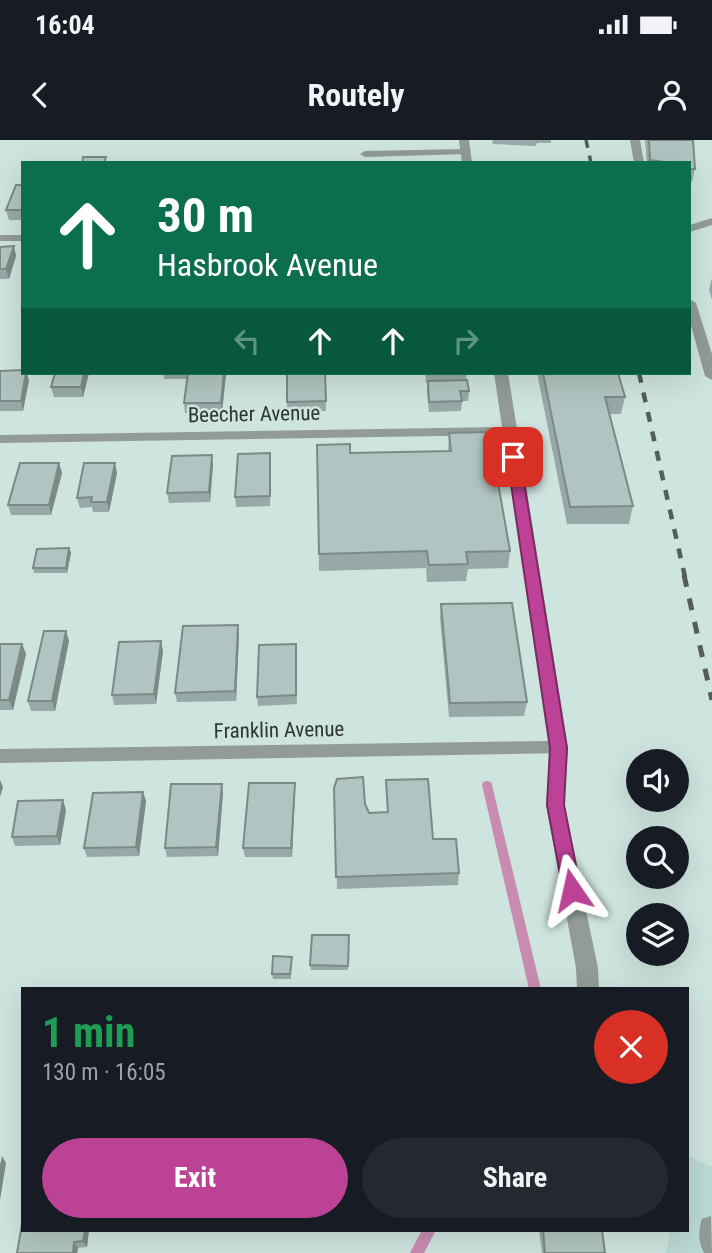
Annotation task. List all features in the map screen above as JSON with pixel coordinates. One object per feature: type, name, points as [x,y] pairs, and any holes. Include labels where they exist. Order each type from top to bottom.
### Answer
[{"type":"street","points":[[365,154],[466,157],[464,140]]},
{"type":"street","points":[[635,140],[639,161]]},
{"type":"street","points":[[691,229],[712,221]]},
{"type":"street","points":[[0,238],[21,238]]},
{"type":"street","points":[[691,305],[706,336],[712,373]]},
{"type":"street","points":[[501,375],[559,748],[555,805],[587,968],[588,987]]},
{"type":"street","name":"Beecher Avenue","points":[[0,439],[509,431]]},
{"type":"street","name":"Franklin Avenue","points":[[0,756],[559,748]]},
{"type":"shaded area","points":[[689,1156],[712,1167],[712,1253],[666,1253],[670,1232],[689,1232]]},
{"type":"building","points":[[649,140],[693,140],[695,169],[691,169],[691,161],[650,160]]},
{"type":"building","points":[[83,157],[106,157],[105,161],[82,161]]},
{"type":"building","points":[[16,185],[21,185],[21,210],[6,210]]},
{"type":"building","points":[[14,246],[6,269],[0,269],[0,247]]},
{"type":"building","points":[[21,370],[21,375],[26,375],[21,401],[0,401],[0,371]]},
{"type":"building","points":[[54,375],[84,375],[81,387],[51,387]]},
{"type":"building","points":[[188,375],[224,375],[221,403],[184,403]]},
{"type":"building","points":[[287,375],[325,375],[326,401],[287,402]]},
{"type":"building","points":[[543,375],[619,375],[625,397],[605,397],[633,506],[570,507]]},
{"type":"building","points":[[467,380],[469,391],[460,391],[462,401],[429,402],[428,381]]},
{"type":"building","points":[[489,432],[510,551],[466,552],[468,564],[429,565],[427,551],[319,554],[317,445],[350,444],[350,453],[451,451],[449,433]]},
{"type":"building","points":[[270,453],[270,496],[235,497],[238,454]]},
{"type":"building","points":[[212,455],[209,492],[167,493],[172,456]]},
{"type":"building","points":[[20,463],[59,463],[49,505],[8,505]]},
{"type":"building","points":[[84,463],[115,463],[107,502],[91,502],[92,497],[77,498]]},
{"type":"building","points":[[69,548],[66,568],[33,568],[37,549]]},
{"type":"building","points":[[512,603],[527,702],[450,703],[441,604]]},
{"type":"building","points":[[238,625],[235,691],[175,693],[183,626]]},
{"type":"building","points":[[44,631],[66,631],[52,701],[28,701]]},
{"type":"building","points":[[161,641],[154,694],[112,695],[119,642]]},
{"type":"building","points":[[0,644],[22,644],[9,700],[0,700]]},
{"type":"building","points":[[296,644],[296,695],[257,697],[259,645]]},
{"type":"building","points":[[363,777],[365,804],[369,813],[388,812],[386,780],[428,779],[433,839],[456,839],[459,873],[336,877],[334,788],[337,779]]},
{"type":"building","points":[[249,783],[295,783],[291,848],[243,848]]},
{"type":"building","points":[[171,784],[222,784],[216,847],[165,848]]},
{"type":"building","points":[[143,792],[136,847],[84,848],[93,793]]},
{"type":"building","points":[[63,800],[57,836],[12,837],[18,801]]},
{"type":"building","points":[[312,935],[349,935],[348,966],[310,965]]},
{"type":"building","points":[[273,956],[292,957],[290,974],[272,974]]},
{"type":"building","points":[[21,1230],[21,1232],[85,1232],[83,1241],[74,1242],[73,1253],[17,1253]]},
{"type":"building","points":[[543,1232],[602,1232],[605,1253],[545,1253]]},
{"type":"waterway","points":[[487,785],[535,987]]},
{"type":"waterway","points":[[417,1253],[428,1232]]},
{"type":"railway","points":[[586,140],[591,161]]},
{"type":"railway","points":[[639,375],[685,577]]},
{"type":"railway","points":[[684,575],[712,700]]},
{"type":"route","points":[[513,457],[559,748],[555,805],[572,890]]}]
